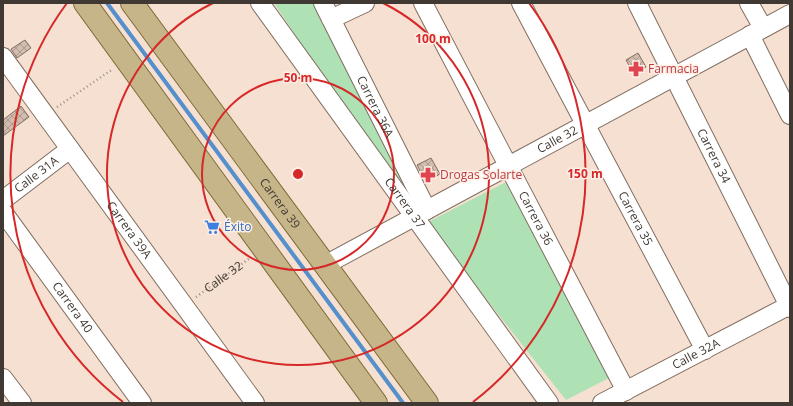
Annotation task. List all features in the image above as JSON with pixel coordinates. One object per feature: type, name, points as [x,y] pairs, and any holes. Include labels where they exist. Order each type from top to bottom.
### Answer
[{"type":"main road","points":[[85,3],[376,403]]},
{"type":"main road","name":"Carrera 39","points":[[132,3],[427,403]]},
{"type":"street","name":"Carrera 37","points":[[260,3],[421,213],[549,403]]},
{"type":"street","name":"Carrera 36A","points":[[323,3],[421,213]]},
{"type":"street","points":[[331,19],[365,3]]},
{"type":"street","name":"Carrera 36","points":[[423,3],[626,391]]},
{"type":"street","name":"Carrera 35","points":[[521,3],[705,350]]},
{"type":"street","name":"Carrera 34","points":[[637,3],[673,77],[790,306]]},
{"type":"street","points":[[750,3],[756,32],[790,115]]},
{"type":"street","name":"Calle 32","points":[[325,264],[790,14]]},
{"type":"street","name":"Carrera 39A","points":[[6,68],[45,115],[255,403]]},
{"type":"street","name":"Calle 31A","points":[[3,200],[70,149]]},
{"type":"street","name":"Carrera 40","points":[[3,212],[142,403]]},
{"type":"street","name":"Calle 32A","points":[[602,403],[790,306]]},
{"type":"street","points":[[3,378],[22,403]]},
{"type":"path","points":[[45,115],[126,60]]},
{"type":"path","name":"Calle 32","points":[[184,306],[264,249]]},
{"type":"green space","points":[[274,3],[317,3],[417,200],[409,205]]},
{"type":"green space","points":[[510,180],[611,377],[566,400],[426,223]]},
{"type":"building","points":[[25,40],[31,48],[17,58],[11,49]]},
{"type":"building","points":[[638,53],[646,67],[634,74],[626,60]]},
{"type":"building","points":[[21,106],[29,117],[3,136],[3,120]]},
{"type":"building","points":[[431,158],[440,174],[426,182],[417,165]]},
{"type":"waterway","points":[[107,3],[403,403]]},
{"type":"place","name":"Farmacia","points":[[636,69]]},
{"type":"place","name":"Drogas Solarte","points":[[428,175]]},
{"type":"place","name":"Éxito","points":[[212,227]]}]
